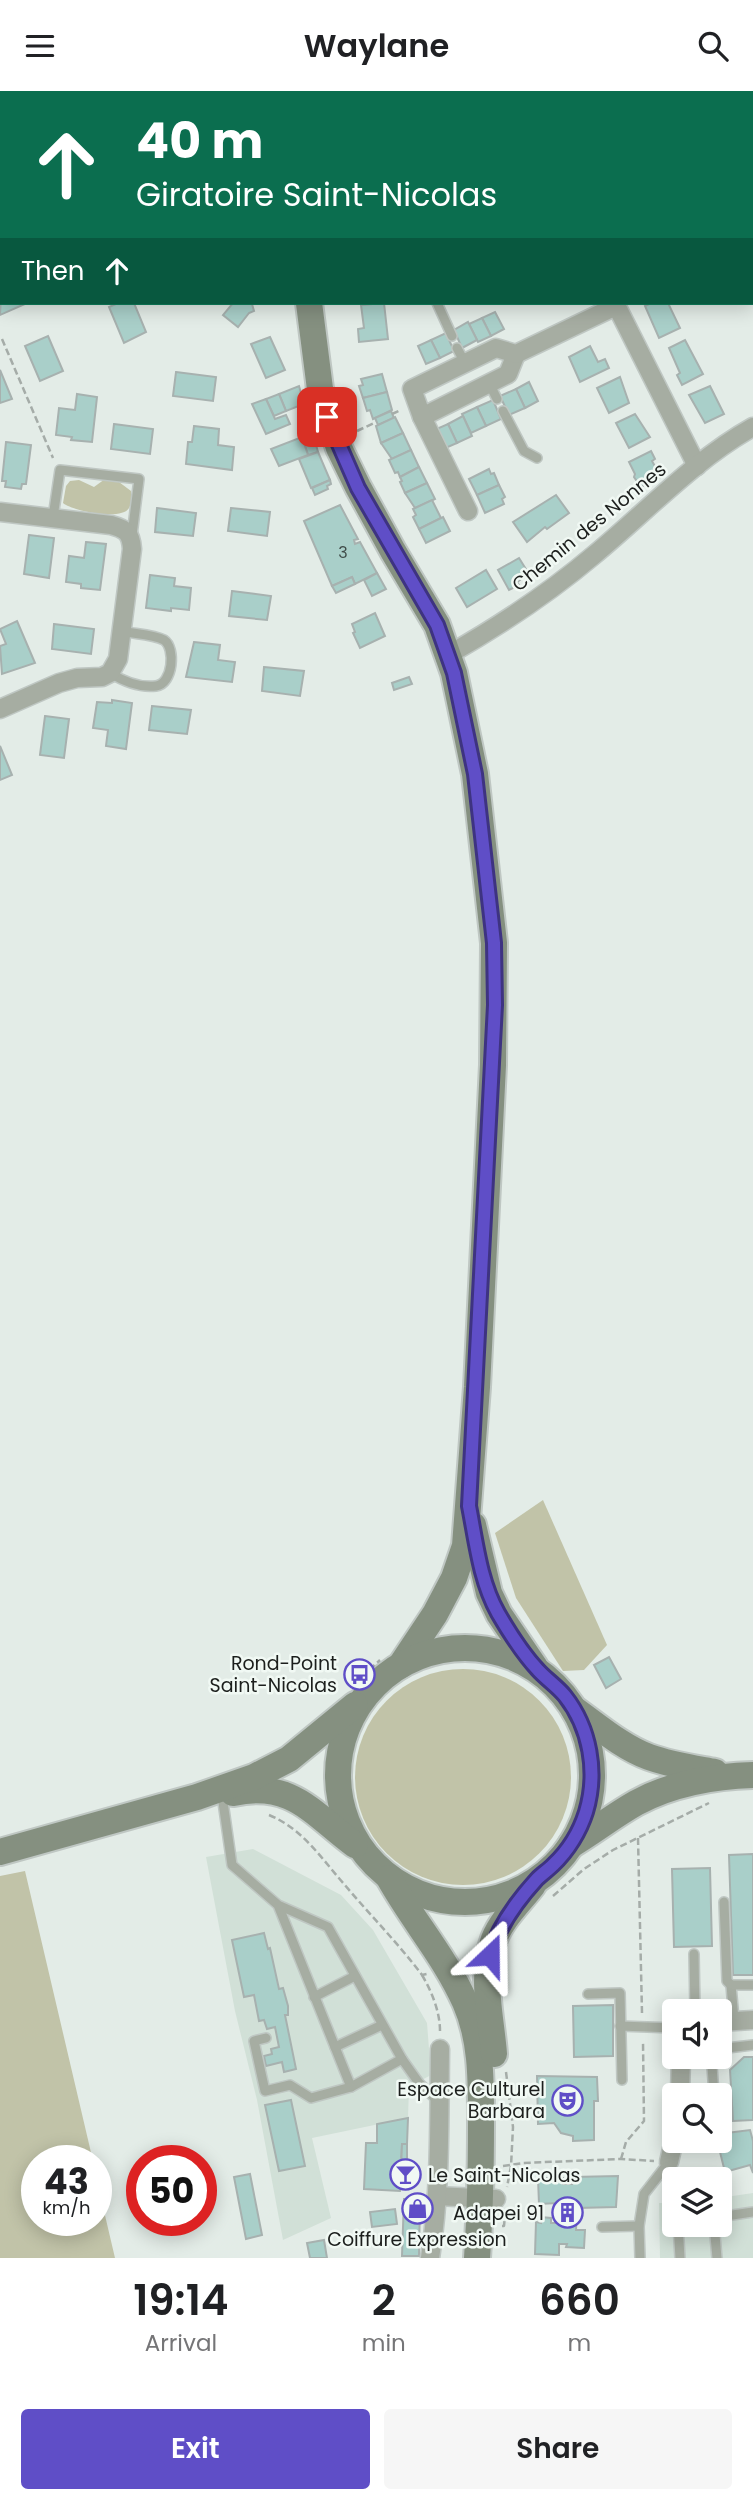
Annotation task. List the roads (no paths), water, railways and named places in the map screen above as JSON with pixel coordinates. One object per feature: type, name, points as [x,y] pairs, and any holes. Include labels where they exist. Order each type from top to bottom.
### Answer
[{"type":"main road","points":[[209,1796],[289,1759],[356,1694],[373,1686],[393,1659],[435,1614],[454,1578],[465,1546],[469,1506],[492,1078],[495,969],[475,774],[459,697],[437,625],[358,488],[327,417],[320,389],[309,305]]},
{"type":"main road","points":[[469,1506],[489,1593],[499,1614],[539,1671],[558,1688],[573,1709],[587,1742],[592,1777],[586,1812],[570,1845],[556,1863],[541,1891],[514,1908],[495,1938],[486,1969],[499,2118],[489,2198],[477,2258]]},
{"type":"main road","points":[[393,1659],[471,1647],[506,1654],[539,1671]]},
{"type":"main road","points":[[356,1694],[337,1766],[340,1802],[345,1819],[362,1850]]},
{"type":"main road","points":[[573,1709],[622,1744],[648,1757],[677,1766],[742,1775]]},
{"type":"main road","points":[[570,1845],[637,1802],[675,1787],[742,1775]]},
{"type":"main road","points":[[0,1852],[209,1796],[257,1790],[293,1797],[362,1850],[388,1877],[407,1910],[448,1966],[466,2003],[477,2047],[495,2258]]},
{"type":"main road","points":[[388,1877],[419,1894],[454,1902],[471,1902],[541,1891]]},
{"type":"street","points":[[422,417],[493,391],[508,374],[516,354],[614,305]]},
{"type":"street","points":[[616,305],[697,466]]},
{"type":"street","points":[[468,511],[422,417],[412,389],[461,356],[496,348],[516,354]]},
{"type":"street","name":"Chemin des Nonnes","points":[[448,655],[541,597],[593,557],[697,466],[753,427]]},
{"type":"street","points":[[0,512],[111,525],[125,529],[131,537],[132,549],[118,659],[110,673],[102,677],[77,678],[59,683],[0,709]]},
{"type":"street","points":[[732,2021],[753,2020]]},
{"type":"street","points":[[430,2258],[437,2196],[440,2049]]},
{"type":"street","points":[[669,2162],[671,2153]]},
{"type":"street","points":[[437,2196],[489,2198]]},
{"type":"lane","points":[[438,305],[452,336]]},
{"type":"lane","points":[[503,411],[524,451],[537,459]]},
{"type":"lane","points":[[53,517],[60,470],[139,479],[131,537]]},
{"type":"lane","points":[[110,673],[127,683],[156,686],[164,683],[168,676],[171,650],[168,643],[160,638],[120,631]]},
{"type":"lane","points":[[209,1796],[232,1865],[278,1905],[328,1927],[402,2059],[419,2083],[439,2102]]},
{"type":"lane","points":[[724,1902],[727,1981],[732,1985],[753,1985]]},
{"type":"lane","points":[[278,1905],[351,2087]]},
{"type":"lane","points":[[694,1954],[695,1999]]},
{"type":"lane","points":[[314,1997],[355,1976]]},
{"type":"lane","points":[[730,1999],[732,1985]]},
{"type":"lane","points":[[588,1994],[620,1993],[622,2080]]},
{"type":"lane","points":[[335,2047],[382,2025]]},
{"type":"lane","points":[[620,2026],[662,2027]]},
{"type":"lane","points":[[266,2038],[254,2041],[265,2091],[290,2085],[311,2098],[351,2087],[402,2059]]},
{"type":"lane","points":[[713,2083],[712,2066],[727,2048],[753,2045]]},
{"type":"lane","points":[[669,2162],[670,2167]]},
{"type":"lane","points":[[640,2258],[639,2226],[644,2194],[669,2162]]},
{"type":"lane","points":[[732,2215],[753,2212]]},
{"type":"lane","points":[[602,2227],[639,2226]]},
{"type":"lane","points":[[679,2237],[680,2258]]},
{"type":"lane","points":[[715,2237],[717,2258]]},
{"type":"place","name":"Rond-Point Saint-Nicolas","points":[[360,1674]]},
{"type":"place","name":"Espace Culturel Barbara","points":[[568,2100]]},
{"type":"place","name":"Le Saint-Nicolas","points":[[405,2175]]},
{"type":"place","name":"Coiffure Expression","points":[[417,2208]]},
{"type":"place","name":"Adapei 91","points":[[567,2213]]}]
